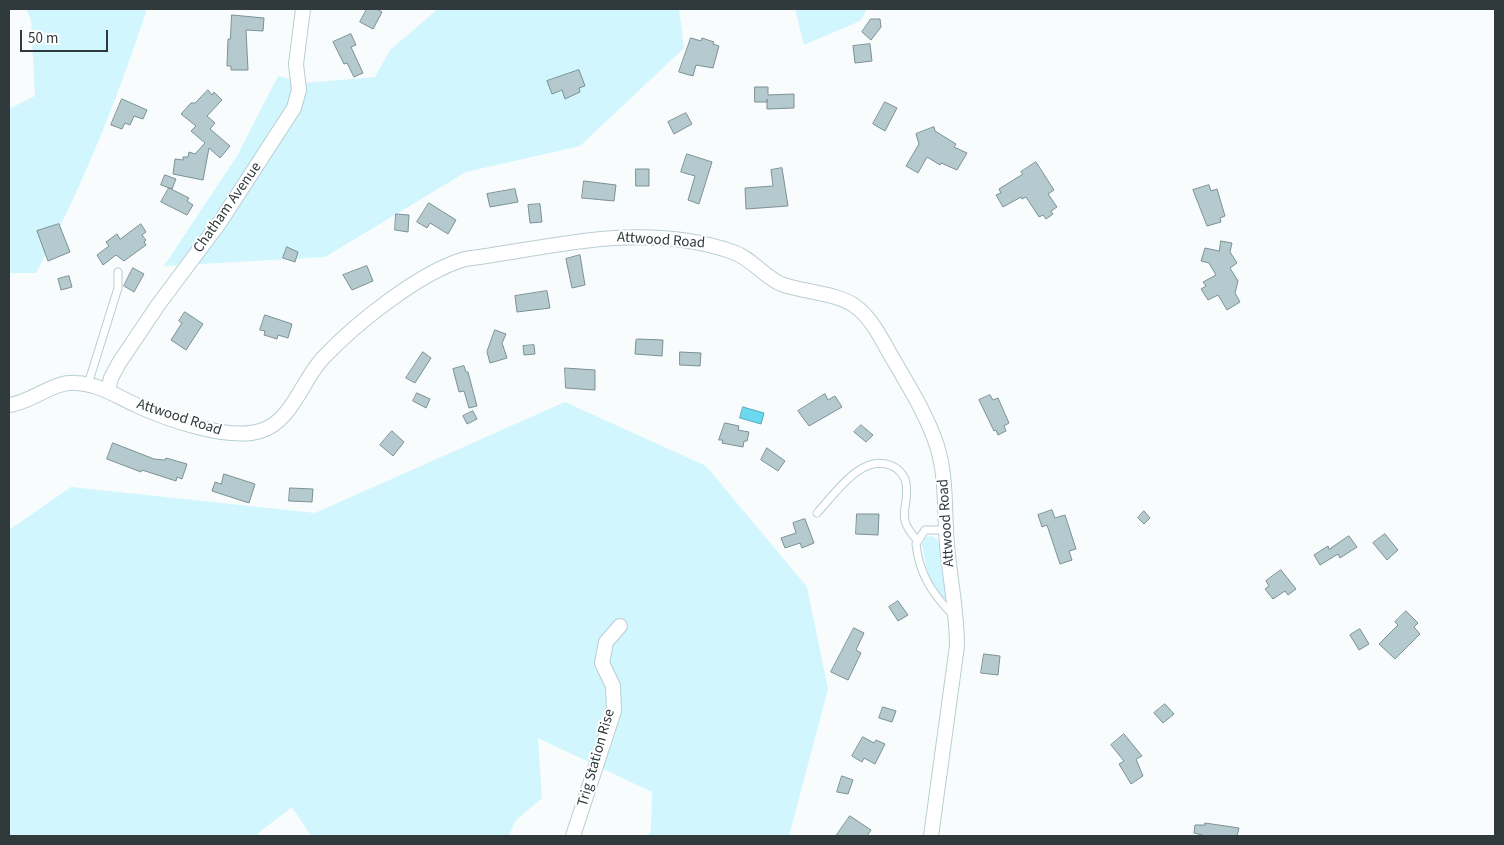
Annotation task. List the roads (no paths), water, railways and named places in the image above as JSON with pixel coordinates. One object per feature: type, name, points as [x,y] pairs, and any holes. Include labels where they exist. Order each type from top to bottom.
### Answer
[{"type":"street","name":"Chatham Avenue","points":[[108,391],[114,372],[130,346],[220,222],[294,108],[299,90],[296,64],[303,9]]},
{"type":"street","name":"Attwood Road","points":[[9,405],[20,403],[64,384],[88,384],[144,408],[221,433],[243,434],[262,431],[278,421],[286,413],[323,358],[368,319],[423,277],[446,264],[581,240],[654,238],[700,241],[736,253],[775,281],[797,290],[854,305],[866,316],[917,402],[933,437],[943,471],[946,530],[956,618],[955,666],[931,836]]},
{"type":"street","name":"Trig Station Rise","points":[[573,836],[614,711],[613,686],[602,663],[606,642],[620,626]]},
{"type":"lane","points":[[88,384],[118,288],[118,272]]},
{"type":"lane","points":[[816,513],[854,474],[868,464],[880,462],[894,466],[902,474],[906,482],[904,516],[906,528],[917,540],[918,562],[928,585],[956,618]]},
{"type":"lane","points":[[917,540],[925,530],[946,530]]},
{"type":"water","points":[[743,407],[764,413],[761,424],[740,418]]}]
